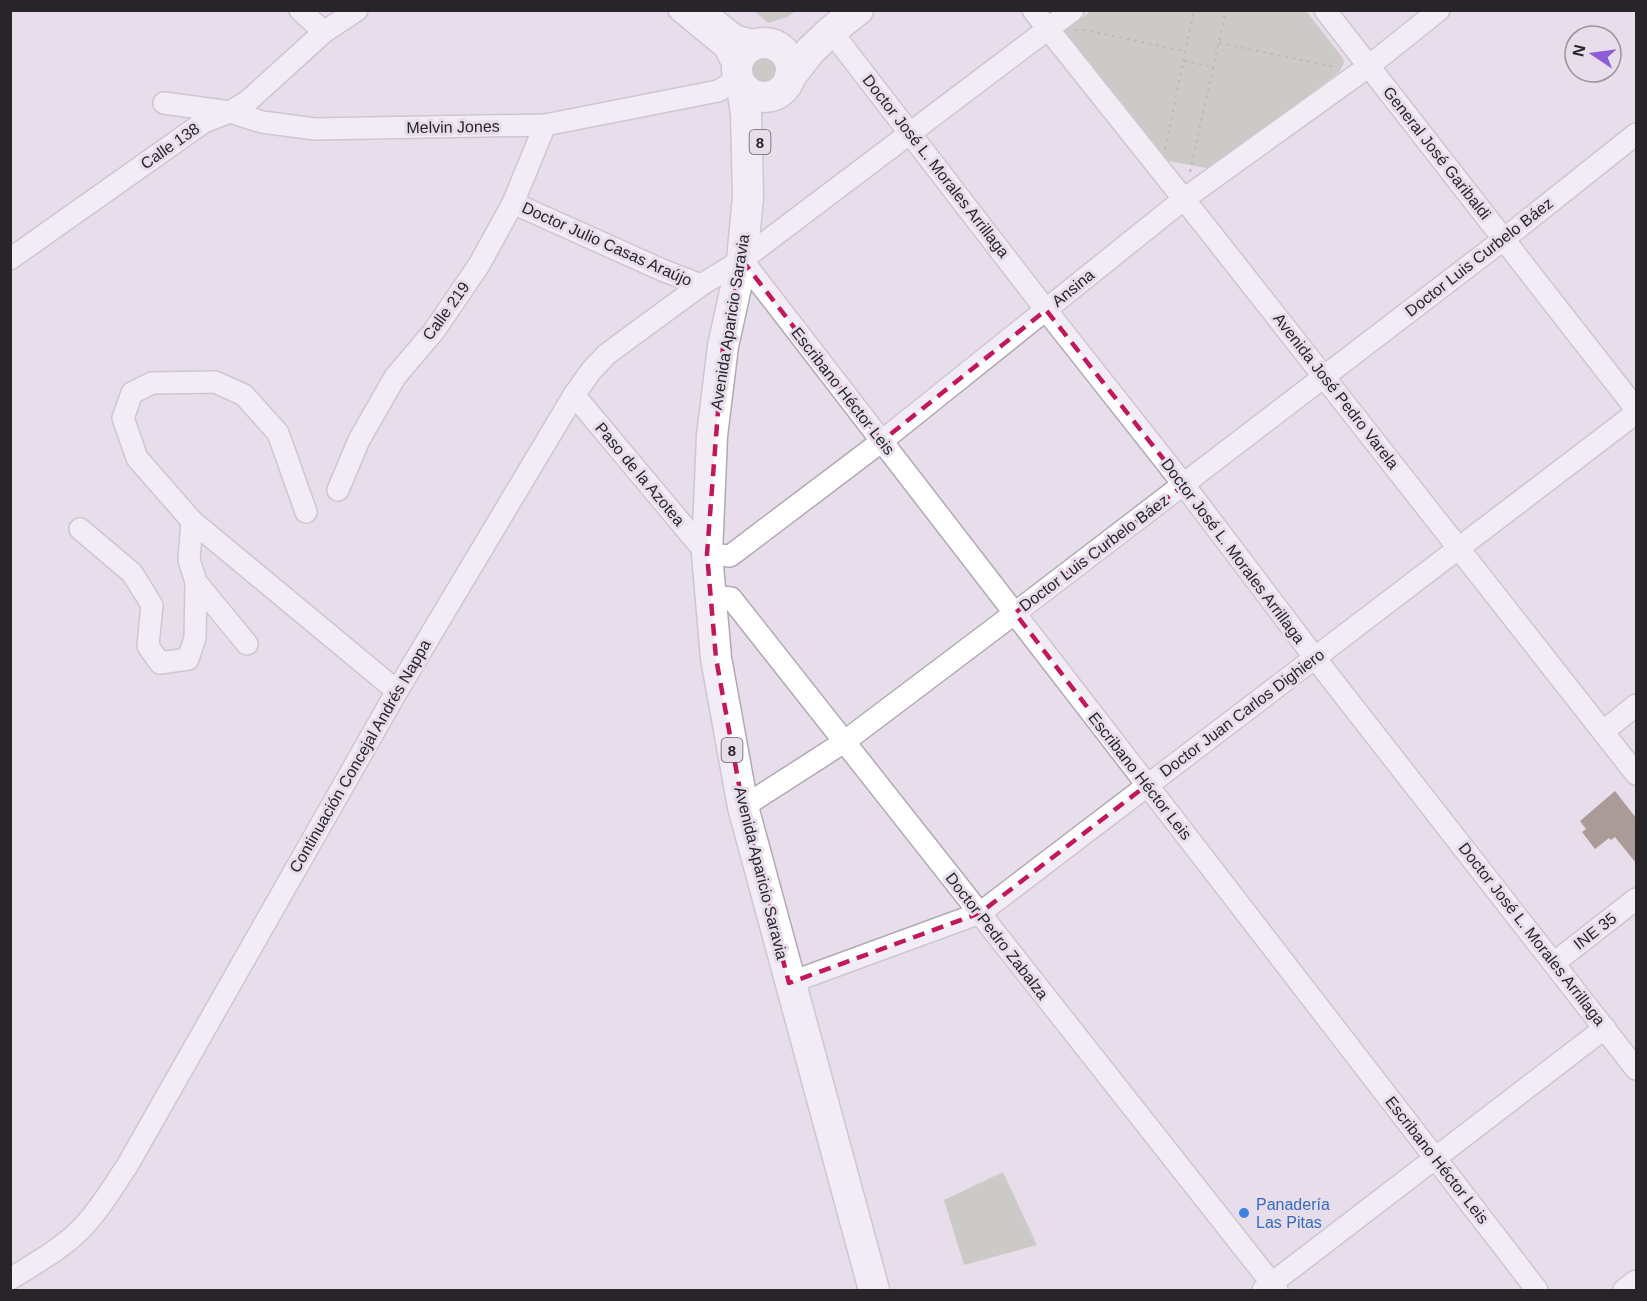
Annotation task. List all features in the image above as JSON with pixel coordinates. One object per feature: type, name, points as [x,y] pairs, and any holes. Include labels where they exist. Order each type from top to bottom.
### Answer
[{"type":"highway","name":"8","points":[[739,79],[741,55],[754,44],[784,42],[858,10]]},
{"type":"highway","name":"8","points":[[785,84],[832,21]]},
{"type":"highway","points":[[739,79],[748,93],[765,97],[785,84],[789,60],[785,53],[766,43]]},
{"type":"highway","name":"Avenida Aparicio Saravia","points":[[739,79],[746,114],[748,197]]},
{"type":"highway","name":"Avenida Aparicio Saravia","points":[[785,84],[762,130],[748,197],[742,260],[723,346],[712,436],[707,554],[710,596],[716,658],[742,807],[874,1290]]},
{"type":"street","points":[[300,10],[324,32]]},
{"type":"street","name":"Calle 138","points":[[10,259],[204,122],[230,112],[248,101],[324,32],[357,10]]},
{"type":"street","points":[[679,10],[725,48],[739,79]]},
{"type":"street","points":[[703,10],[736,36],[766,43]]},
{"type":"street","name":"Avenida José Pedro Varela","points":[[1033,10],[1636,774]]},
{"type":"street","name":"Continuación Concejal Andrés Nappa","points":[[10,1279],[79,1231],[100,1207],[133,1155],[397,690],[574,395],[591,371],[607,354],[701,285],[742,260],[1073,10]]},
{"type":"street","name":"General José Garibaldi","points":[[1325,10],[1636,411]]},
{"type":"street","name":"Ansina","points":[[707,554],[730,556],[882,441],[1184,199],[1369,66],[1439,10]]},
{"type":"street","name":"Doctor José L. Morales Arrillaga","points":[[832,21],[910,133],[1636,1070]]},
{"type":"street","name":"Melvin Jones","points":[[164,104],[230,112],[262,122],[315,129],[545,125],[718,91],[739,79]]},
{"type":"street","name":"Calle 219","points":[[338,490],[359,440],[395,377],[434,331],[479,265],[513,203],[545,125]]},
{"type":"street","name":"Doctor Luis Curbelo Báez","points":[[742,807],[844,742],[1184,485],[1504,239],[1636,134]]},
{"type":"street","name":"Doctor Julio Casas Araújo","points":[[513,203],[701,285]]},
{"type":"street","name":"Escribano Héctor Leis","points":[[742,260],[1537,1290]]},
{"type":"street","points":[[306,512],[278,433],[244,395],[215,382],[152,383],[132,393],[123,418],[137,458],[192,521],[397,690]]},
{"type":"street","name":"Paso de la Azotea","points":[[574,395],[707,554]]},
{"type":"street","name":"Doctor Juan Carlos Dighiero","points":[[789,982],[980,913],[1636,411]]},
{"type":"street","points":[[80,530],[132,573],[152,605],[148,646],[160,663],[188,659],[195,638],[196,582],[189,560],[192,521]]},
{"type":"street","points":[[196,582],[247,644]]},
{"type":"street","name":"Doctor Pedro Zabalza","points":[[710,596],[731,598],[980,913],[1271,1289]]},
{"type":"street","points":[[1604,731],[1636,705]]},
{"type":"street","name":"INE 35","points":[[1554,963],[1636,899]]},
{"type":"street","points":[[1271,1289],[1605,1028]]},
{"type":"street","points":[[1624,1290],[1636,1281]]},
{"type":"path","points":[[1160,170],[1194,10]]},
{"type":"path","points":[[1184,199],[1226,10]]},
{"type":"path","points":[[1048,29],[1086,30],[1186,52]]},
{"type":"path","points":[[1219,43],[1333,67],[1369,66]]},
{"type":"path","points":[[1184,61],[1214,67]]},
{"type":"highlighted area","points":[[742,260],[882,441],[1046,310],[1184,485],[1015,613],[1147,785],[980,913],[789,983],[743,807],[716,658],[707,554],[723,346]]},
{"type":"green space","points":[[754,11],[796,11],[787,17],[768,23]]},
{"type":"green space","points":[[1091,11],[1306,11],[1343,58],[1344,63],[1339,72],[1212,169],[1163,160],[1063,32]]},
{"type":"green space","points":[[763,52],[775,57],[780,69],[775,81],[763,86],[751,81],[746,69],[751,57]]},
{"type":"green space","points":[[1003,1172],[1037,1245],[964,1265],[944,1200]]},
{"type":"building","points":[[1615,791],[1636,818],[1636,863],[1615,837],[1611,840],[1609,838],[1595,849],[1582,832],[1586,829],[1580,821]]},
{"type":"place","name":"Panadería Las Pitas","points":[[1244,1213]]}]
